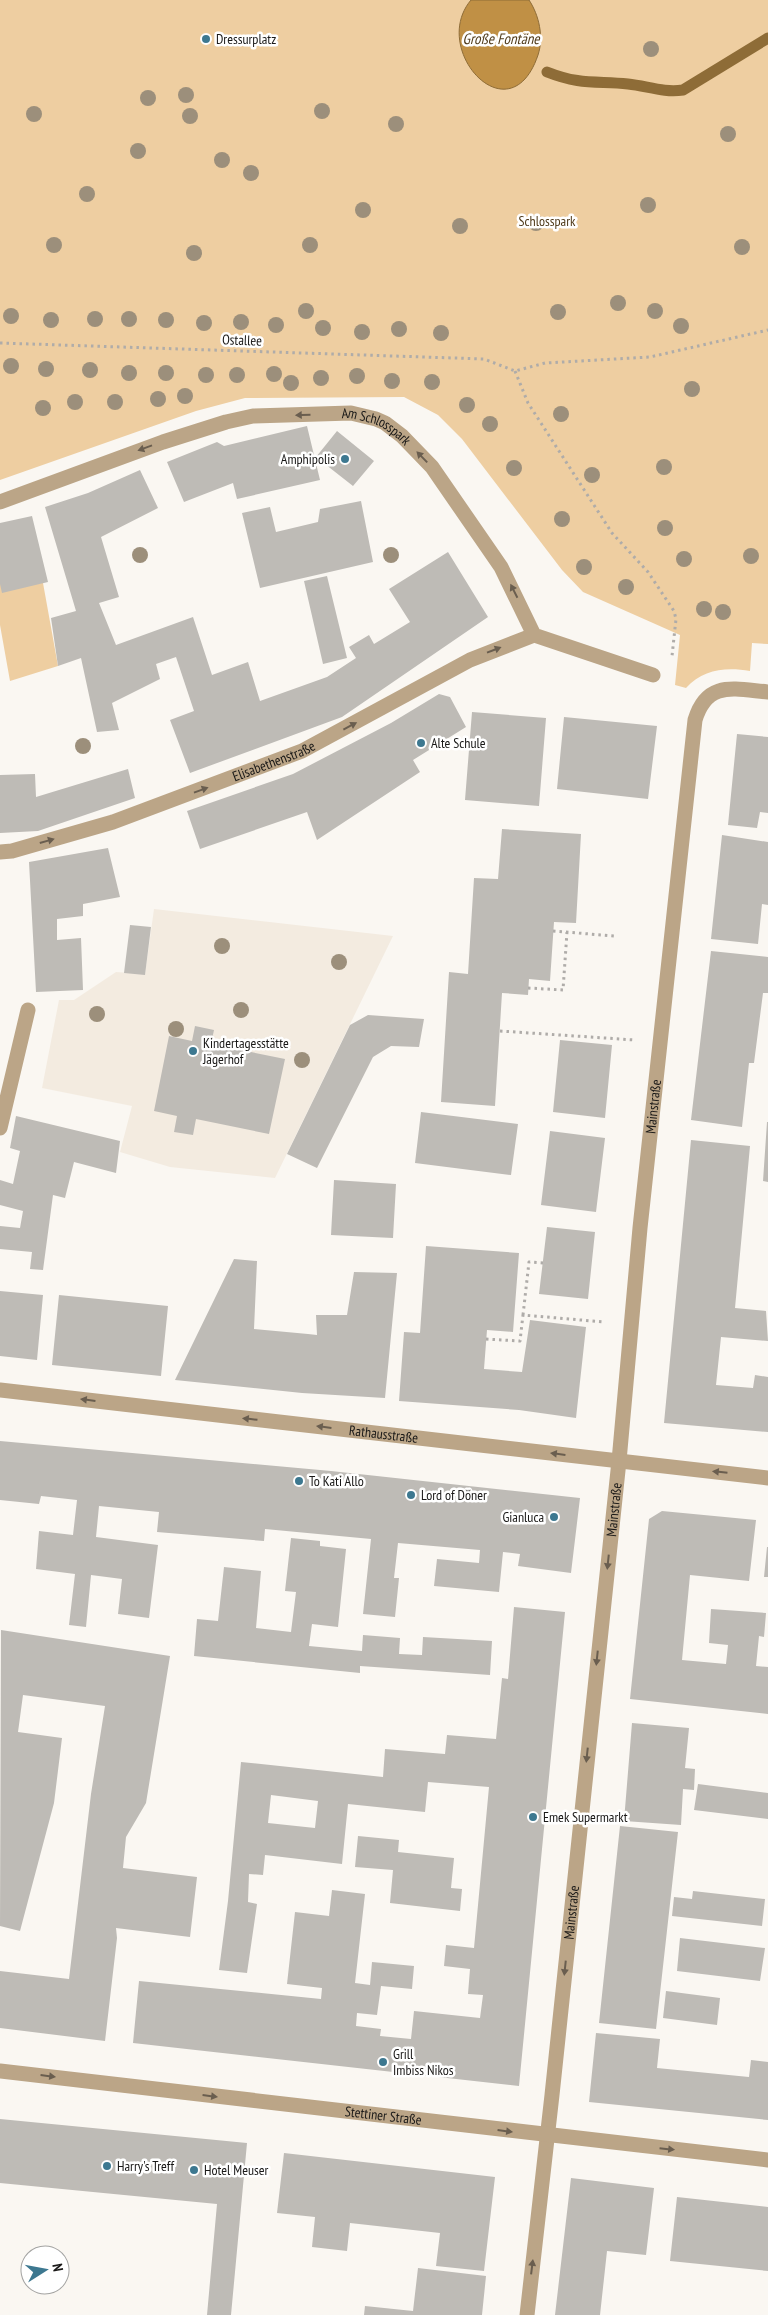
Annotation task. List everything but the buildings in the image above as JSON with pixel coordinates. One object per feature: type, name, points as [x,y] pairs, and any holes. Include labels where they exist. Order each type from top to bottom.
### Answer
[{"type":"street","name":"Am Schlosspark","points":[[0,502],[163,442],[226,422],[253,416],[351,413],[366,416],[385,423],[402,436],[432,467],[501,567],[534,635]]},
{"type":"street","points":[[534,635],[653,675]]},
{"type":"street","name":"Elisabethenstraße","points":[[0,852],[12,851],[113,822],[302,751],[470,660],[534,635]]},
{"type":"street","name":"Mainstraße","points":[[527,2315],[695,720],[701,704],[710,694],[727,688],[768,692]]},
{"type":"street","points":[[0,1128],[28,1010]]},
{"type":"street","name":"Rathausstraße","points":[[0,1390],[768,1478]]},
{"type":"street","name":"Stettiner Straße","points":[[0,2070],[547,2136],[768,2160]]},
{"type":"path","points":[[672,658],[676,619],[674,611],[648,572],[612,533],[528,403],[515,371],[545,363],[650,357],[768,330]]},
{"type":"path","name":"Ostallee","points":[[0,343],[484,359],[515,371]]},
{"type":"path","points":[[553,931],[614,936]]},
{"type":"path","points":[[528,988],[563,990],[567,932]]},
{"type":"path","points":[[500,1031],[660,1042]]},
{"type":"path","points":[[486,1339],[520,1341],[529,1262],[543,1263]]},
{"type":"path","points":[[524,1315],[632,1324]]},
{"type":"shaded area","name":"Kindertagesstätte Jägerhof","points":[[154,909],[393,936],[275,1178],[170,1167],[120,1152],[132,1106],[42,1088],[59,1000],[74,1000],[116,972],[145,974]]},
{"type":"green space","name":"Schlosspark","points":[[0,0],[768,0],[768,644],[752,643],[750,671],[732,669],[715,671],[700,677],[686,688],[675,685],[680,635],[583,592],[562,570],[462,439],[438,415],[404,397],[245,398],[196,411],[0,480]]},
{"type":"green space","points":[[43,583],[58,666],[10,681],[0,625],[0,584]]},
{"type":"water","name":"Große Fontäne","points":[[471,0],[529,0],[535,12],[540,26],[541,41],[538,55],[525,79],[510,88],[493,87],[478,77],[466,61],[460,41],[461,20]]},
{"type":"waterway","points":[[547,72],[578,81],[628,84],[669,91],[683,90],[768,38]]},
{"type":"place","name":"Dressurplatz","points":[[206,39]]},
{"type":"place","name":"Amphipolis","points":[[345,459]]},
{"type":"place","name":"Alte Schule","points":[[421,743]]},
{"type":"place","name":"Kindertagesstätte Jägerhof","points":[[193,1051]]},
{"type":"place","name":"To Kati Allo","points":[[299,1481]]},
{"type":"place","name":"Lord of Döner","points":[[411,1495]]},
{"type":"place","name":"Gianluca","points":[[554,1517]]},
{"type":"place","name":"Emek Supermarkt","points":[[533,1817]]},
{"type":"place","name":"Grill Imbiss Nikos","points":[[383,2062]]},
{"type":"place","name":"Harry's Treff","points":[[107,2166]]},
{"type":"place","name":"Hotel Meuser","points":[[194,2170]]}]
